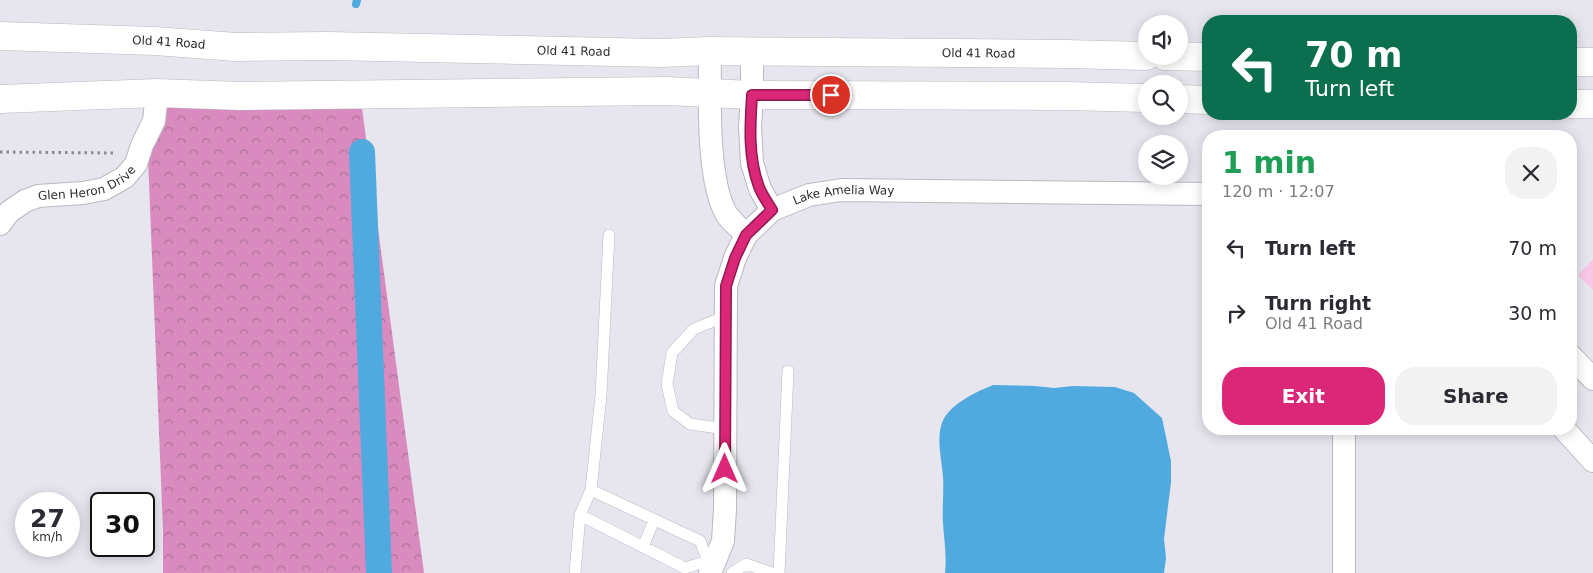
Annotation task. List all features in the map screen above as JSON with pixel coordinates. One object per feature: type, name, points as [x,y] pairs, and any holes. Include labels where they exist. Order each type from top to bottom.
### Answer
[{"type":"street","name":"Old 41 Road","points":[[0,36],[236,46],[328,46],[660,54],[710,51],[1138,56]]},
{"type":"street","points":[[710,51],[710,93],[715,182],[727,215],[746,235]]},
{"type":"street","points":[[752,52],[750,127],[752,163],[760,189],[772,210]]},
{"type":"street","points":[[1188,57],[1202,58]]},
{"type":"street","points":[[1577,62],[1593,62]]},
{"type":"street","points":[[0,100],[157,93],[241,96],[656,92],[752,95],[1138,98]]},
{"type":"street","name":"Glen Heron Drive","points":[[0,224],[8,212],[25,201],[38,196],[84,193],[104,189],[125,177],[136,164],[154,120],[157,93]]},
{"type":"street","points":[[1188,99],[1202,100]]},
{"type":"street","points":[[1577,104],[1593,104]]},
{"type":"street","name":"Lake Amelia Way","points":[[719,569],[724,541],[726,286],[735,258],[746,235],[772,210],[808,195],[841,190],[1202,194]]},
{"type":"street","points":[[1577,362],[1593,379]]},
{"type":"street","points":[[1344,435],[1344,573]]},
{"type":"street","points":[[1569,435],[1593,462]]},
{"type":"lane","points":[[575,573],[580,515],[590,490],[601,395],[609,235]]},
{"type":"lane","points":[[726,316],[694,329],[672,353],[667,384],[673,411],[690,424],[726,429]]},
{"type":"lane","points":[[779,573],[788,371]]},
{"type":"lane","points":[[590,490],[700,541],[719,569]]},
{"type":"lane","points":[[580,515],[685,568],[719,569],[746,564],[772,573]]},
{"type":"lane","points":[[643,547],[654,520]]},
{"type":"path","points":[[0,152],[139,154]]},
{"type":"green space","points":[[146,108],[243,110],[362,108],[424,573],[163,573],[163,531]]},
{"type":"shaded area","points":[[1593,259],[1593,290],[1578,275]]},
{"type":"water","points":[[993,385],[1054,388],[1073,386],[1115,387],[1134,393],[1162,418],[1171,461],[1171,482],[1164,539],[1166,558],[1164,573],[945,573],[946,554],[939,443],[940,430],[945,416],[950,410],[971,395]]},
{"type":"waterway","points":[[356,4],[357,0]]},
{"type":"waterway","points":[[362,152],[379,573]]},
{"type":"route","points":[[725,469],[726,286],[735,258],[746,235],[772,210],[760,189],[752,163],[750,127],[752,95],[831,95]]}]
